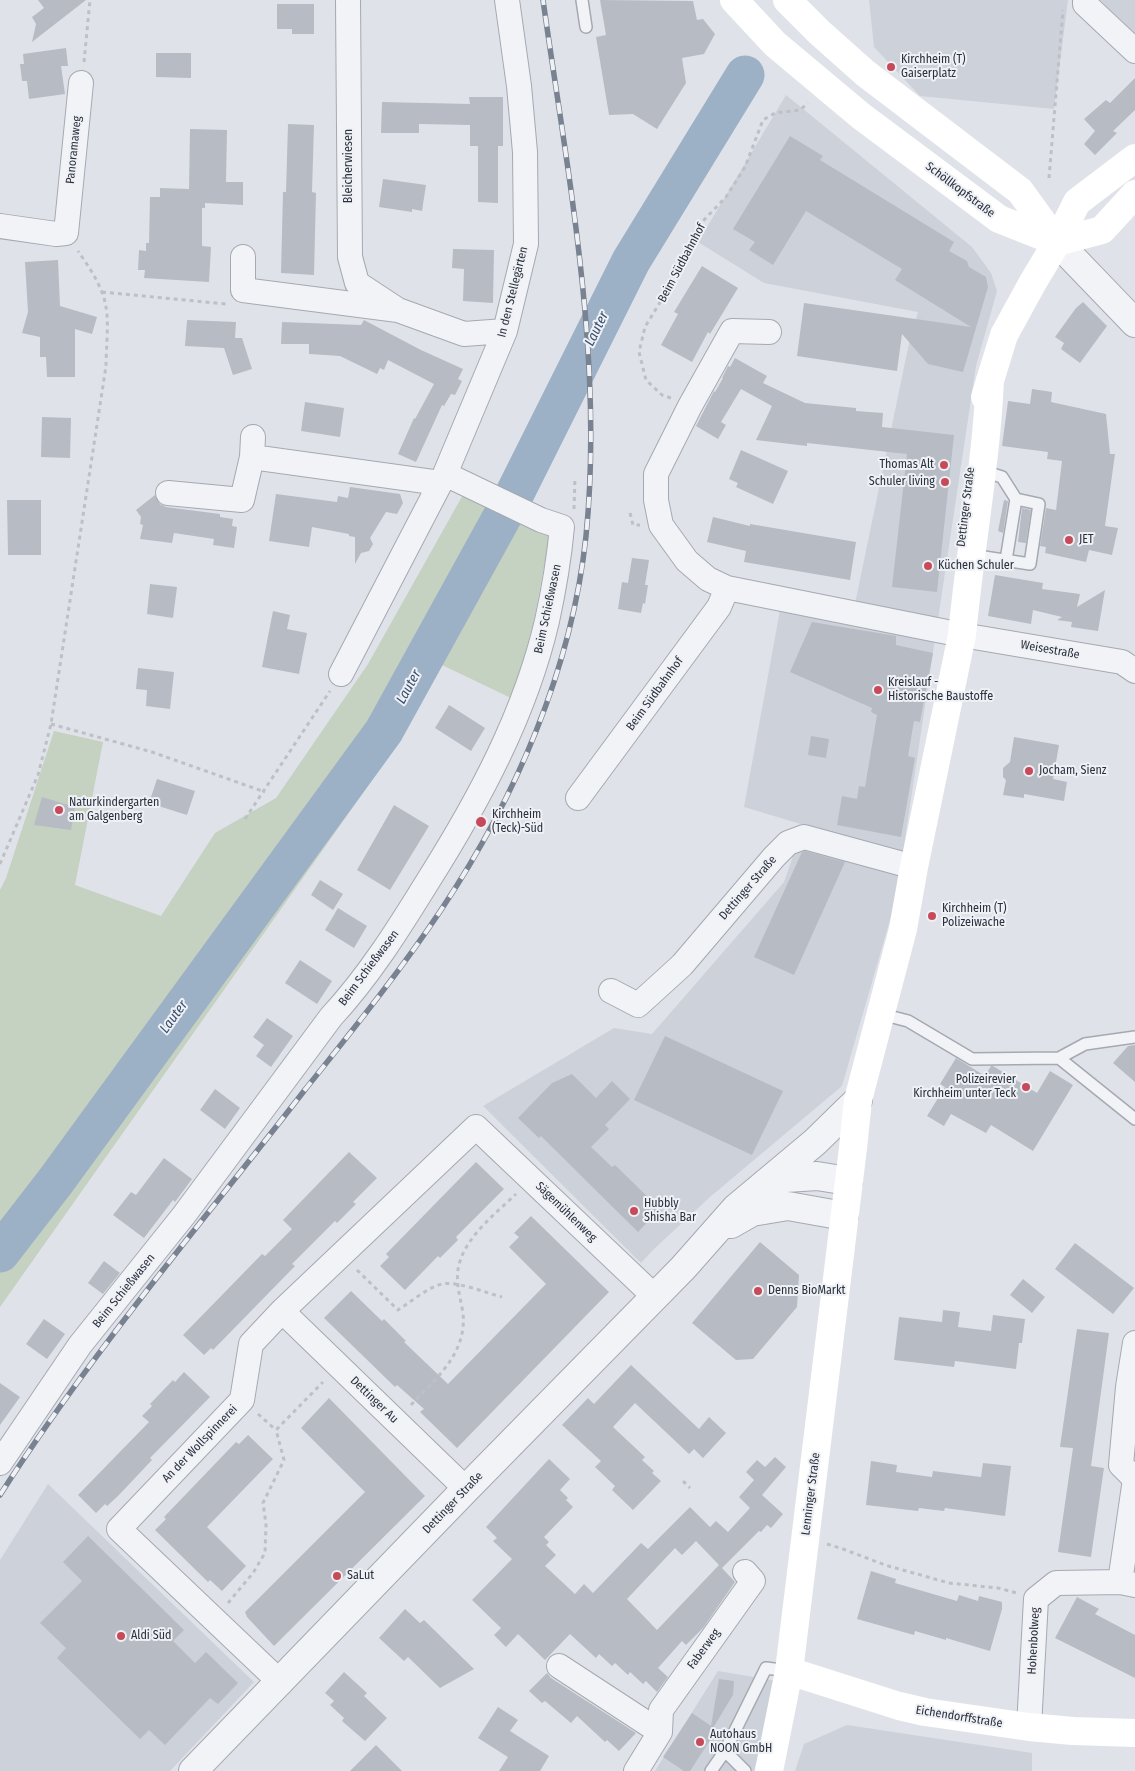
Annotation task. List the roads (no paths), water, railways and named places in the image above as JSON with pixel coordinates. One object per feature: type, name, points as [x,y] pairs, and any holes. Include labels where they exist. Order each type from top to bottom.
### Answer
[{"type":"main road","name":"Schöllkopfstraße","points":[[734,0],[775,44],[861,116],[1000,219],[1057,242]]},
{"type":"main road","points":[[787,0],[865,73],[1020,191],[1057,242],[1102,230],[1135,194]]},
{"type":"main road","name":"Dettinger Straße","points":[[962,635],[955,594],[976,426],[1004,335],[1057,242],[1077,202],[1135,158]]},
{"type":"main road","name":"Dettinger Straße","points":[[844,1216],[858,1100],[903,929],[962,635],[988,427],[990,380]]},
{"type":"main road","name":"Lenninger Straße","points":[[769,1771],[789,1672],[844,1216]]},
{"type":"main road","name":"Eichendorffstraße","points":[[789,1672],[899,1706],[925,1712],[1029,1727],[1073,1731],[1135,1733]]},
{"type":"street","name":"Bleicherwiesen","points":[[348,0],[350,257],[357,283],[398,310]]},
{"type":"street","name":"In den Stellegärten","points":[[341,674],[442,479],[505,331],[526,244],[526,152],[507,0]]},
{"type":"street","points":[[1085,2],[1135,51]]},
{"type":"street","name":"Panoramaweg","points":[[0,226],[56,234],[66,233],[81,83]]},
{"type":"street","points":[[1057,242],[1135,324]]},
{"type":"street","name":"Bleicherwiesen","points":[[243,257],[243,290],[398,310],[464,334],[505,331]]},
{"type":"street","points":[[769,332],[732,331],[690,406],[656,474],[656,500],[661,525],[687,561],[708,579],[727,588],[962,635]]},
{"type":"street","points":[[168,493],[242,500],[253,447],[442,479]]},
{"type":"street","name":"Beim Schießwasen","points":[[0,1463],[80,1346],[184,1215],[331,1017],[397,932],[463,825],[490,774],[534,669],[556,580],[562,527],[541,520],[475,488],[442,479]]},
{"type":"street","name":"Beim Südbahnhof","points":[[578,798],[719,607],[727,588]]},
{"type":"street","name":"Weisestraße","points":[[962,635],[1122,662],[1135,671]]},
{"type":"street","name":"Dettinger Straße","points":[[611,992],[638,1005],[682,965],[788,843],[804,837],[914,867]]},
{"type":"street","name":"Dettinger Straße","points":[[193,1771],[655,1297],[736,1208],[815,1142],[858,1100]]},
{"type":"street","name":"Sägemühlenweg","points":[[476,1127],[655,1297]]},
{"type":"street","name":"An der Wollspinnerei","points":[[281,1682],[119,1529],[242,1400],[252,1344],[282,1311],[340,1254],[476,1127]]},
{"type":"street","name":"Dettinger Straße","points":[[763,1187],[786,1178],[817,1176],[848,1181]]},
{"type":"street","name":"Dettinger Straße","points":[[713,1234],[752,1212],[788,1206],[844,1216]]},
{"type":"street","name":"Dettinger Au","points":[[282,1311],[466,1489]]},
{"type":"street","points":[[1127,1583],[1135,1479],[1121,1465],[1128,1387],[1135,1343]]},
{"type":"street","name":"Faberweg","points":[[636,1771],[660,1732],[661,1710],[753,1581],[744,1572]]},
{"type":"street","name":"Hohenbolweg","points":[[1029,1727],[1036,1599],[1056,1583],[1127,1583]]},
{"type":"street","points":[[559,1666],[660,1732]]},
{"type":"lane","points":[[582,0],[586,27]]},
{"type":"lane","points":[[982,471],[1002,477],[1016,499],[1006,560]]},
{"type":"lane","points":[[971,555],[1030,564],[1039,504],[1016,499]]},
{"type":"lane","points":[[881,1014],[908,1021],[972,1058],[1059,1058],[1085,1044],[1135,1037]]},
{"type":"lane","points":[[1059,1058],[1135,1120]]},
{"type":"lane","points":[[711,1771],[725,1751],[766,1668],[789,1672]]},
{"type":"lane","points":[[725,1751],[745,1771]]},
{"type":"waterway","name":"Lauter","points":[[0,1253],[55,1182],[384,731],[513,497],[631,261],[745,75]]},
{"type":"railway","points":[[0,1495],[35,1442],[109,1340],[374,1002],[441,910],[468,868],[493,823],[516,778],[536,731],[568,635],[579,586],[586,536],[590,469],[587,334],[581,267],[543,0]]},
{"type":"place","name":"Kirchheim (T) Gaiserplatz","points":[[891,67]]},
{"type":"place","name":"Thomas Alt","points":[[944,465]]},
{"type":"place","name":"Schuler living","points":[[945,482]]},
{"type":"place","name":"JET","points":[[1069,540]]},
{"type":"place","name":"Küchen Schuler","points":[[928,566]]},
{"type":"place","name":"Kreislauf - Historische Baustoffe","points":[[878,690]]},
{"type":"place","name":"Jocham, Sienz","points":[[1029,771]]},
{"type":"place","name":"Naturkindergarten am Galgenberg","points":[[59,810]]},
{"type":"place","name":"Kirchheim (Teck)-Süd","points":[[481,822]]},
{"type":"place","name":"Kirchheim (T) Polizeiwache","points":[[932,916]]},
{"type":"place","name":"Polizeirevier Kirchheim unter Teck","points":[[1026,1087]]},
{"type":"place","name":"Hubbly Shisha Bar","points":[[634,1211]]},
{"type":"place","name":"Denns BioMarkt","points":[[758,1291]]},
{"type":"place","name":"SaLut","points":[[337,1576]]},
{"type":"place","name":"Aldi Süd","points":[[121,1636]]},
{"type":"place","name":"Autohaus NOON GmbH","points":[[700,1742]]}]
